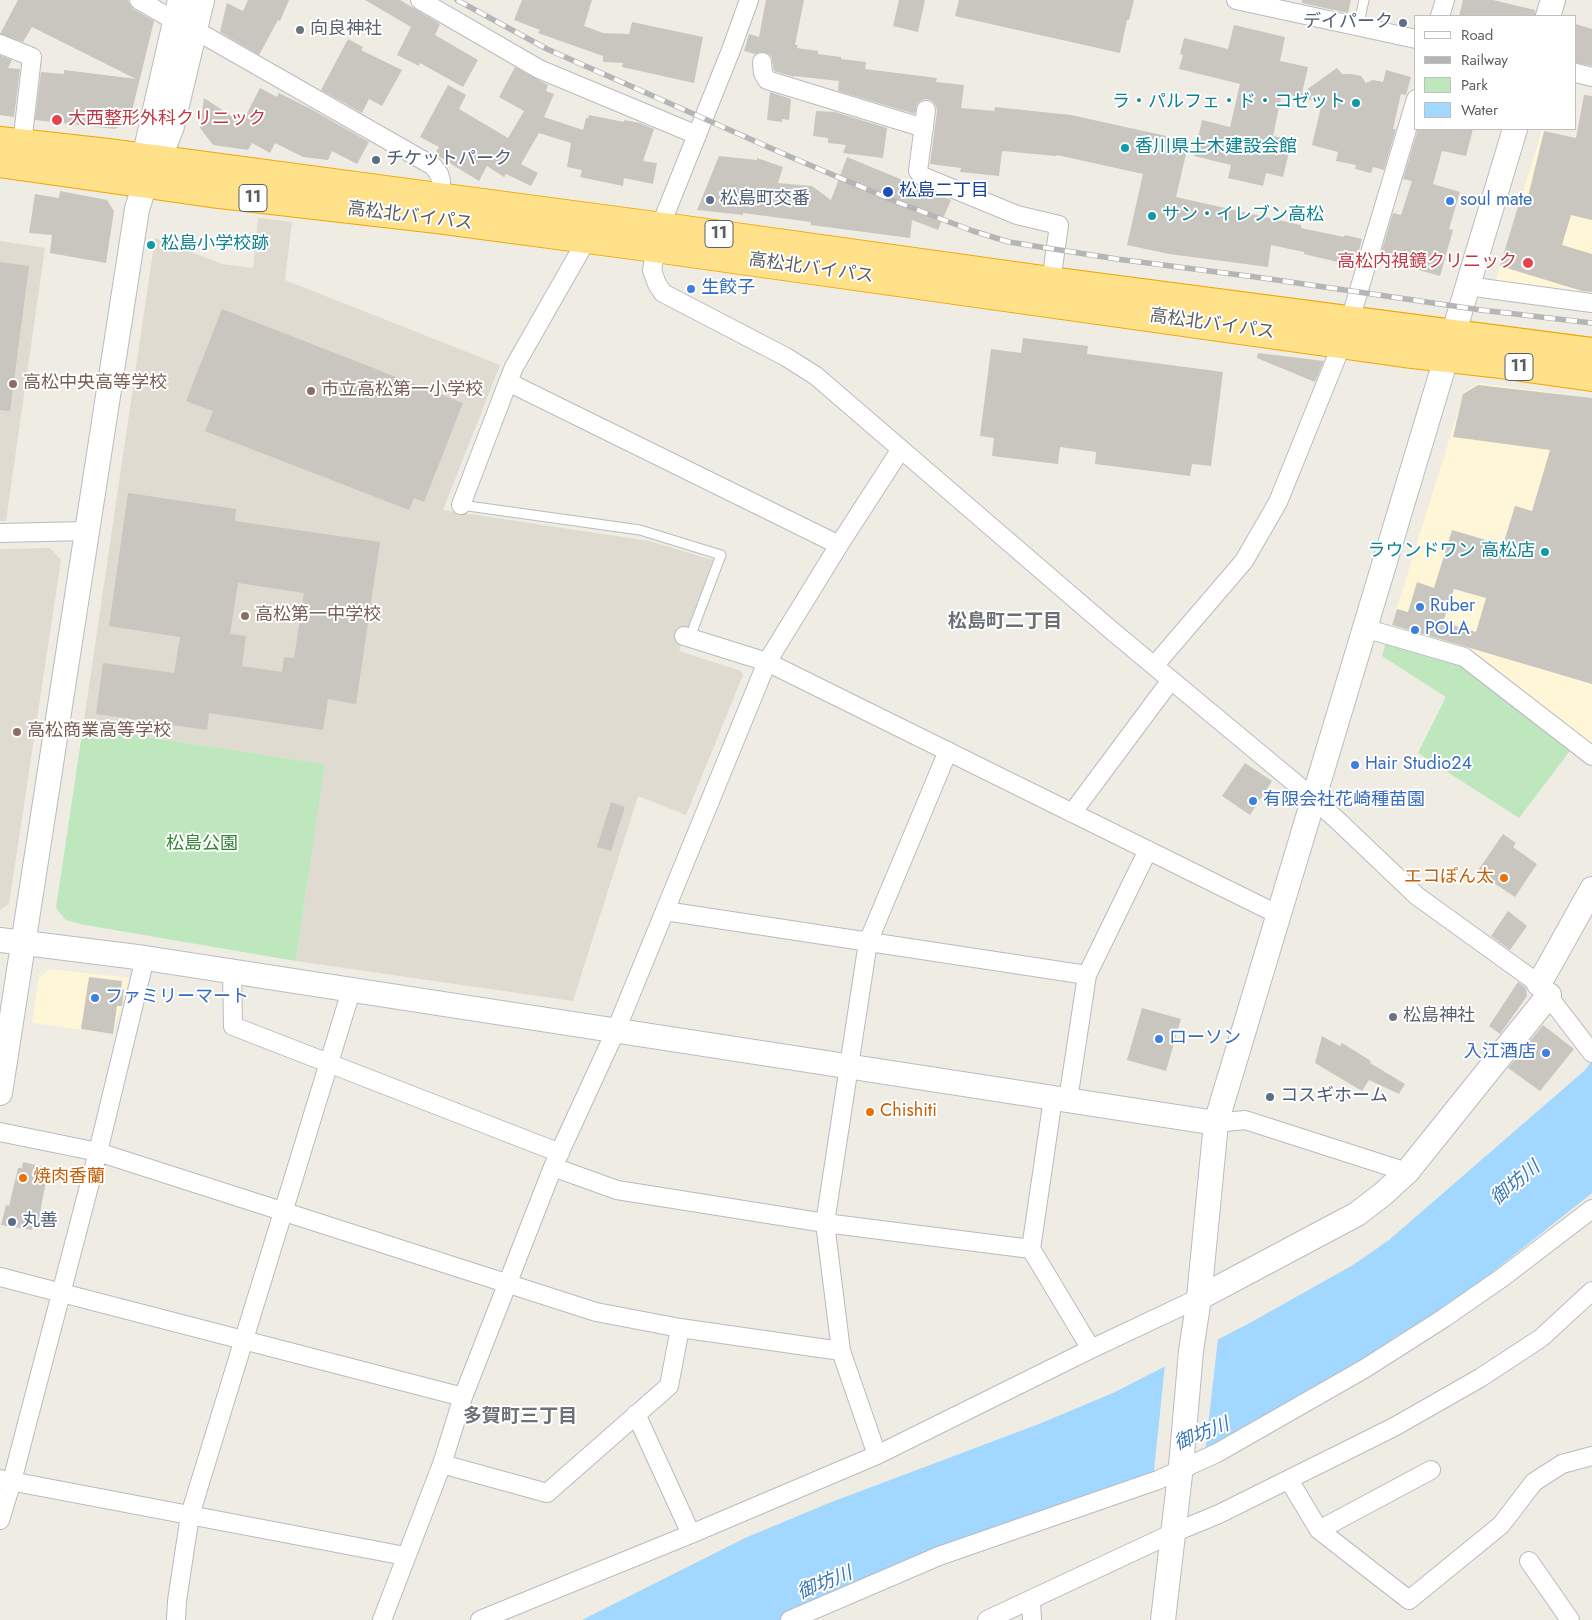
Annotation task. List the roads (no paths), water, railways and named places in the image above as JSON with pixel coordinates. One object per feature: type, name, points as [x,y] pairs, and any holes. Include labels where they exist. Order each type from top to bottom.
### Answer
[{"type":"highway","name":"高松北バイパス","points":[[11,142],[149,167],[587,239],[658,237]]},
{"type":"highway","name":"高松北バイパス","points":[[0,163],[149,167],[441,197],[658,237],[1346,332],[1450,346],[1592,352]]},
{"type":"highway","name":"高松北バイパス","points":[[1450,346],[1492,363],[1592,377]]},
{"type":"street","points":[[139,0],[184,17],[433,166],[439,174],[441,181],[441,197]]},
{"type":"street","points":[[0,1093],[137,209],[149,167],[184,17],[202,0]]},
{"type":"street","points":[[420,0],[539,69],[697,135]]},
{"type":"street","points":[[749,0],[658,237],[652,270],[657,284],[664,293],[786,357],[816,376],[1154,666],[1335,818],[1417,896],[1544,989],[1592,1053]]},
{"type":"street","points":[[1440,15],[1445,0]]},
{"type":"street","points":[[1548,15],[1553,0]]},
{"type":"street","points":[[1241,1],[1414,39]]},
{"type":"street","points":[[0,44],[32,57],[11,142]]},
{"type":"street","points":[[762,62],[762,73],[767,80],[924,128]]},
{"type":"street","points":[[1577,73],[1592,76]]},
{"type":"street","points":[[1154,666],[1244,562],[1278,502],[1346,332],[1414,106]]},
{"type":"street","points":[[926,110],[918,171],[922,176],[1018,215],[1059,225],[1050,292]]},
{"type":"street","points":[[1163,1620],[1191,1351],[1199,1298],[1216,1123],[1515,130]]},
{"type":"street","points":[[461,505],[514,367],[587,239]]},
{"type":"street","points":[[1468,286],[1592,303]]},
{"type":"street","points":[[508,382],[839,545]]},
{"type":"street","points":[[382,1620],[442,1464],[463,1397],[557,1160],[616,1030],[767,662],[839,545],[902,449]]},
{"type":"street","points":[[0,533],[87,531]]},
{"type":"street","points":[[1364,628],[1464,657],[1592,756]]},
{"type":"street","points":[[687,636],[767,662],[1279,915]]},
{"type":"street","points":[[1072,813],[1171,680]]},
{"type":"street","points":[[877,1455],[841,1351],[825,1223],[868,942],[948,752]]},
{"type":"street","points":[[1090,1349],[1031,1249],[1087,975],[1148,850]]},
{"type":"street","points":[[480,1620],[877,1455],[1090,1349],[1199,1298],[1357,1214],[1407,1172],[1544,989],[1592,889]]},
{"type":"street","points":[[665,911],[1087,975]]},
{"type":"street","points":[[0,940],[232,971],[1216,1123],[1244,1120],[1407,1172]]},
{"type":"street","points":[[0,1520],[6,1480],[98,1152],[145,958]]},
{"type":"street","points":[[232,971],[233,1026],[329,1063],[557,1160],[617,1190],[825,1223],[1031,1249]]},
{"type":"street","points":[[176,1620],[176,1601],[190,1515],[351,990]]},
{"type":"street","points":[[0,1132],[98,1152],[596,1312],[680,1328],[841,1351]]},
{"type":"street","points":[[790,1620],[939,1556],[1158,1480],[1180,1468],[1217,1453],[1364,1369],[1436,1323],[1503,1277],[1592,1209]]},
{"type":"street","points":[[0,1277],[463,1397]]},
{"type":"street","points":[[987,1620],[1173,1533],[1219,1514],[1394,1427],[1480,1378],[1541,1338],[1592,1291]]},
{"type":"street","points":[[442,1464],[547,1494],[669,1386],[680,1328]]},
{"type":"street","points":[[636,1414],[690,1534]]},
{"type":"street","points":[[1289,1480],[1320,1530],[1409,1600],[1501,1525],[1534,1482],[1562,1464],[1592,1456]]},
{"type":"street","points":[[1320,1530],[1431,1470]]},
{"type":"street","points":[[6,1480],[406,1556]]},
{"type":"street","points":[[1529,1561],[1570,1620]]},
{"type":"street","points":[[1031,1600],[1032,1620]]},
{"type":"lane","points":[[1358,26],[1364,0]]},
{"type":"lane","points":[[461,505],[640,530],[722,555],[687,636]]},
{"type":"water","name":"御坊川","points":[[1592,1061],[1592,1193],[1443,1309],[1393,1338],[1390,1343],[1304,1397],[1152,1477],[807,1608],[780,1620],[582,1620],[745,1538],[829,1503],[1039,1424],[1113,1393],[1248,1324],[1353,1265],[1389,1240],[1584,1071]]},
{"type":"railway","points":[[457,0],[547,49],[793,158],[897,202],[973,231],[1009,242],[1481,310],[1592,323]]},
{"type":"place","name":"デイパーク","points":[[1403,23]]},
{"type":"place","name":"向良神社","points":[[300,30]]},
{"type":"place","name":"ラ・パルフェ・ド・コゼット","points":[[1356,103]]},
{"type":"place","name":"大西整形外科クリニック","points":[[57,120]]},
{"type":"place","name":"香川県土木建設会館","points":[[1125,148]]},
{"type":"place","name":"チケットパーク","points":[[376,160]]},
{"type":"place","name":"松島二丁目","points":[[888,192]]},
{"type":"place","name":"松島町交番","points":[[710,200]]},
{"type":"place","name":"soul mate","points":[[1450,201]]},
{"type":"place","name":"サン・イレブン高松","points":[[1152,216]]},
{"type":"place","name":"松島小学校跡","points":[[151,245]]},
{"type":"place","name":"高松内視鏡クリニック","points":[[1528,263]]},
{"type":"place","name":"生餃子","points":[[691,289]]},
{"type":"place","name":"高松中央高等学校","points":[[13,384]]},
{"type":"place","name":"市立高松第一小学校","points":[[311,391]]},
{"type":"place","name":"ラウンドワン 高松店","points":[[1545,552]]},
{"type":"place","name":"Ruber","points":[[1420,607]]},
{"type":"place","name":"高松第一中学校","points":[[245,616]]},
{"type":"place","name":"POLA","points":[[1415,630]]},
{"type":"place","name":"高松商業高等学校","points":[[17,732]]},
{"type":"place","name":"Hair Studio24","points":[[1355,765]]},
{"type":"place","name":"有限会社花崎種苗園","points":[[1253,801]]},
{"type":"place","name":"エコぽん太","points":[[1504,878]]},
{"type":"place","name":"ファミリーマート","points":[[95,998]]},
{"type":"place","name":"松島神社","points":[[1393,1017]]},
{"type":"place","name":"ローソン","points":[[1159,1039]]},
{"type":"place","name":"入江酒店","points":[[1546,1053]]},
{"type":"place","name":"コスギホーム","points":[[1270,1097]]},
{"type":"place","name":"Chishiti","points":[[870,1112]]},
{"type":"place","name":"焼肉香蘭","points":[[23,1178]]},
{"type":"place","name":"丸善","points":[[12,1222]]},
{"type":"district","name":"松島町二丁目","points":[[1005,622]]},
{"type":"district","name":"多賀町三丁目","points":[[520,1417]]},
{"type":"park label","name":"松島公園","points":[[202,845]]}]
